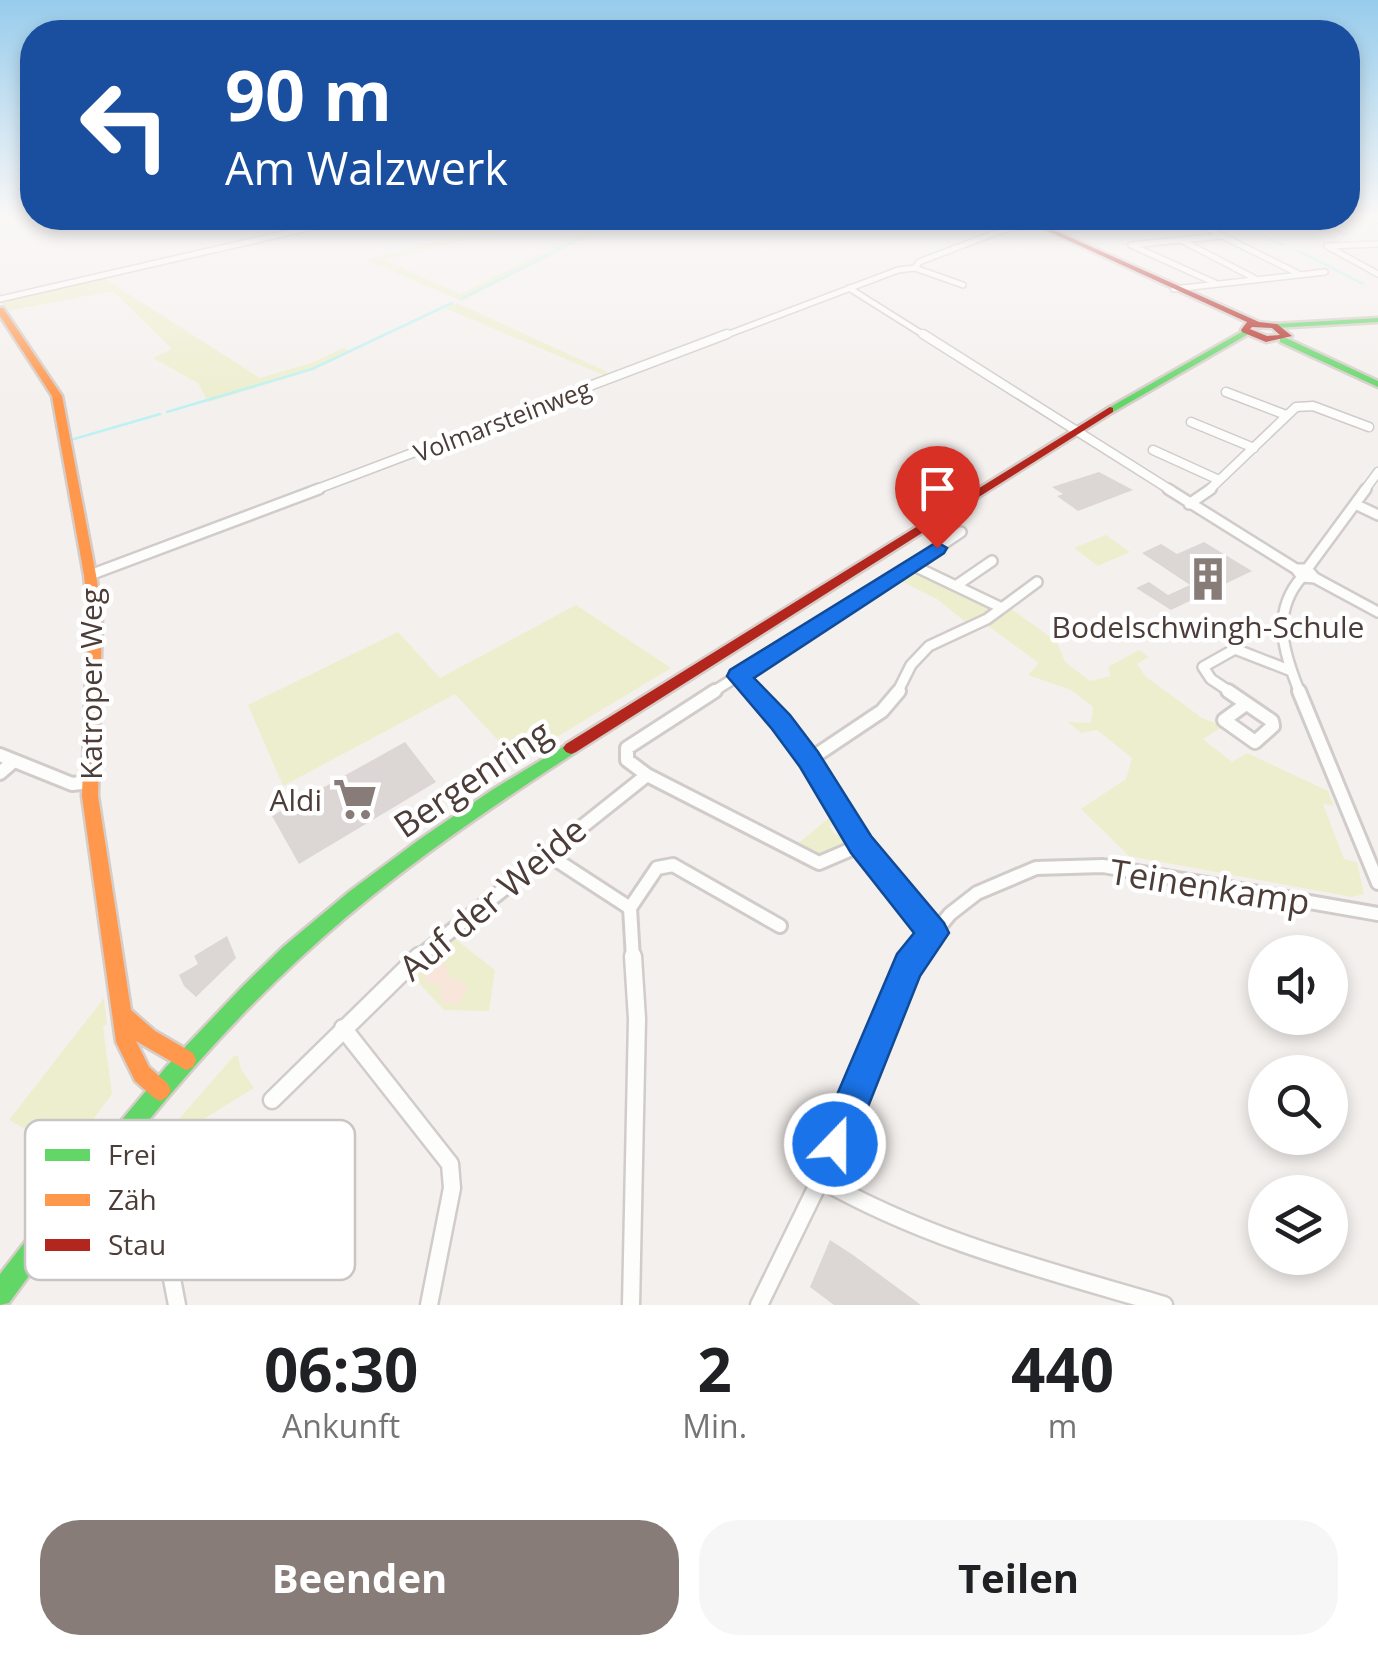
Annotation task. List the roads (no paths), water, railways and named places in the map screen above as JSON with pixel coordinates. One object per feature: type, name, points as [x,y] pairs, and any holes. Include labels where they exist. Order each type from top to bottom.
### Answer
[{"type":"street","points":[[0,299],[87,279]]},
{"type":"street","name":"Volmarsteinweg","points":[[90,576],[874,279]]},
{"type":"street","points":[[941,279],[963,285]]},
{"type":"street","points":[[1152,279],[1229,314],[1248,332],[1378,320]]},
{"type":"street","points":[[1207,279],[1214,282]]},
{"type":"street","points":[[1174,289],[1245,279]]},
{"type":"street","points":[[849,288],[1079,430],[1189,504],[1378,612]]},
{"type":"street","name":"Katroper Weg","points":[[0,310],[56,396],[95,614],[90,782],[126,1042],[142,1074],[160,1090]]},
{"type":"street","name":"Bergenring","points":[[136,1120],[186,1060],[264,979],[337,912],[472,810],[1176,369],[1248,332]]},
{"type":"street","points":[[1280,332],[1378,384]]},
{"type":"street","points":[[1226,392],[1286,416]]},
{"type":"street","points":[[1189,504],[1220,480],[1296,406],[1313,406],[1369,426]]},
{"type":"street","points":[[1191,422],[1254,448]]},
{"type":"street","points":[[1153,450],[1220,480]]},
{"type":"street","points":[[1378,472],[1293,585],[1280,617],[1289,670],[1378,883]]},
{"type":"street","points":[[1355,504],[1378,515]]},
{"type":"street","points":[[861,844],[819,863],[647,775],[627,760],[626,748],[961,532]]},
{"type":"street","points":[[957,585],[992,562]]},
{"type":"street","points":[[912,564],[1002,608]]},
{"type":"street","points":[[809,760],[882,712],[901,688],[911,665],[929,646],[1002,608],[1037,582]]},
{"type":"street","points":[[1246,704],[1211,679],[1202,667],[1235,649],[1289,670]]},
{"type":"street","points":[[738,676],[781,722],[861,844],[933,933]]},
{"type":"street","points":[[0,756],[72,784],[90,782]]},
{"type":"street","points":[[0,773],[14,761]]},
{"type":"street","name":"Auf der Weide","points":[[272,1100],[436,940],[647,775]]},
{"type":"street","points":[[544,852],[630,908]]},
{"type":"street","points":[[631,1305],[637,1019],[630,908],[657,868],[673,865],[780,926]]},
{"type":"street","name":"Teinenkamp","points":[[760,1305],[820,1179],[908,966],[950,914],[977,893],[1036,868],[1124,868],[1378,914]]},
{"type":"street","points":[[123,1016],[148,1038],[186,1060]]},
{"type":"street","points":[[343,1028],[450,1164],[452,1188],[429,1305]]},
{"type":"street","points":[[820,1179],[865,1208],[931,1234],[1164,1305]]},
{"type":"street","name":"Bergenring","points":[[0,1294],[25,1262]]},
{"type":"street","points":[[172,1280],[177,1305]]},
{"type":"waterway","points":[[461,299],[501,279]]},
{"type":"waterway","points":[[1353,279],[1363,284]]},
{"type":"waterway","points":[[167,412],[312,369],[452,303]]},
{"type":"waterway","points":[[74,439],[160,414]]},
{"type":"place","name":"Bodelschwingh-Schule","points":[[1208,579]]},
{"type":"place","name":"Aldi","points":[[355,799]]}]
